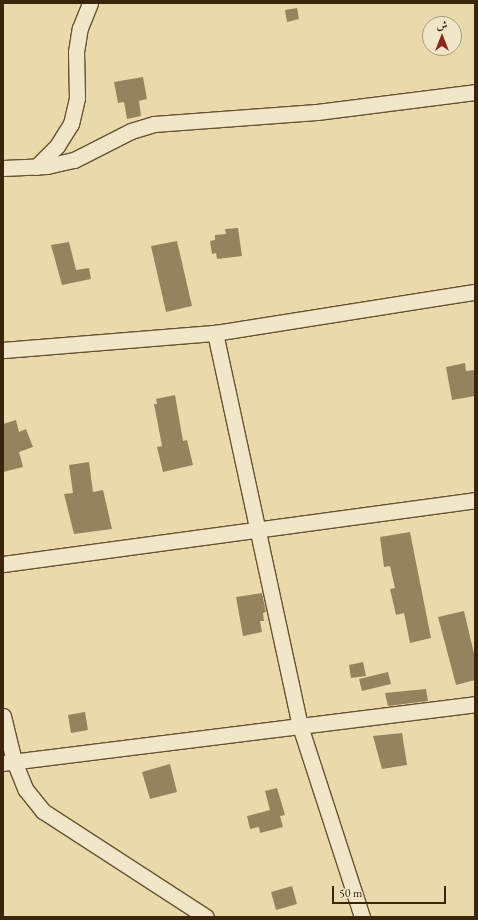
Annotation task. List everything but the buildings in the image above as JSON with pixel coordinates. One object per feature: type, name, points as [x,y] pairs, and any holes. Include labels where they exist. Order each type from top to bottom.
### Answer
[{"type":"street","points":[[36,167],[57,146],[72,124],[77,98],[78,40],[90,3]]},
{"type":"street","points":[[3,168],[36,167],[74,160],[131,131],[154,124],[317,112],[475,92]]},
{"type":"street","points":[[3,350],[215,333],[475,292]]},
{"type":"street","points":[[215,333],[259,528],[300,726],[362,917]]},
{"type":"street","points":[[3,564],[259,528],[475,500]]},
{"type":"street","points":[[9,762],[475,704]]},
{"type":"street","points":[[3,716],[9,762],[26,790],[43,811],[206,917]]}]
